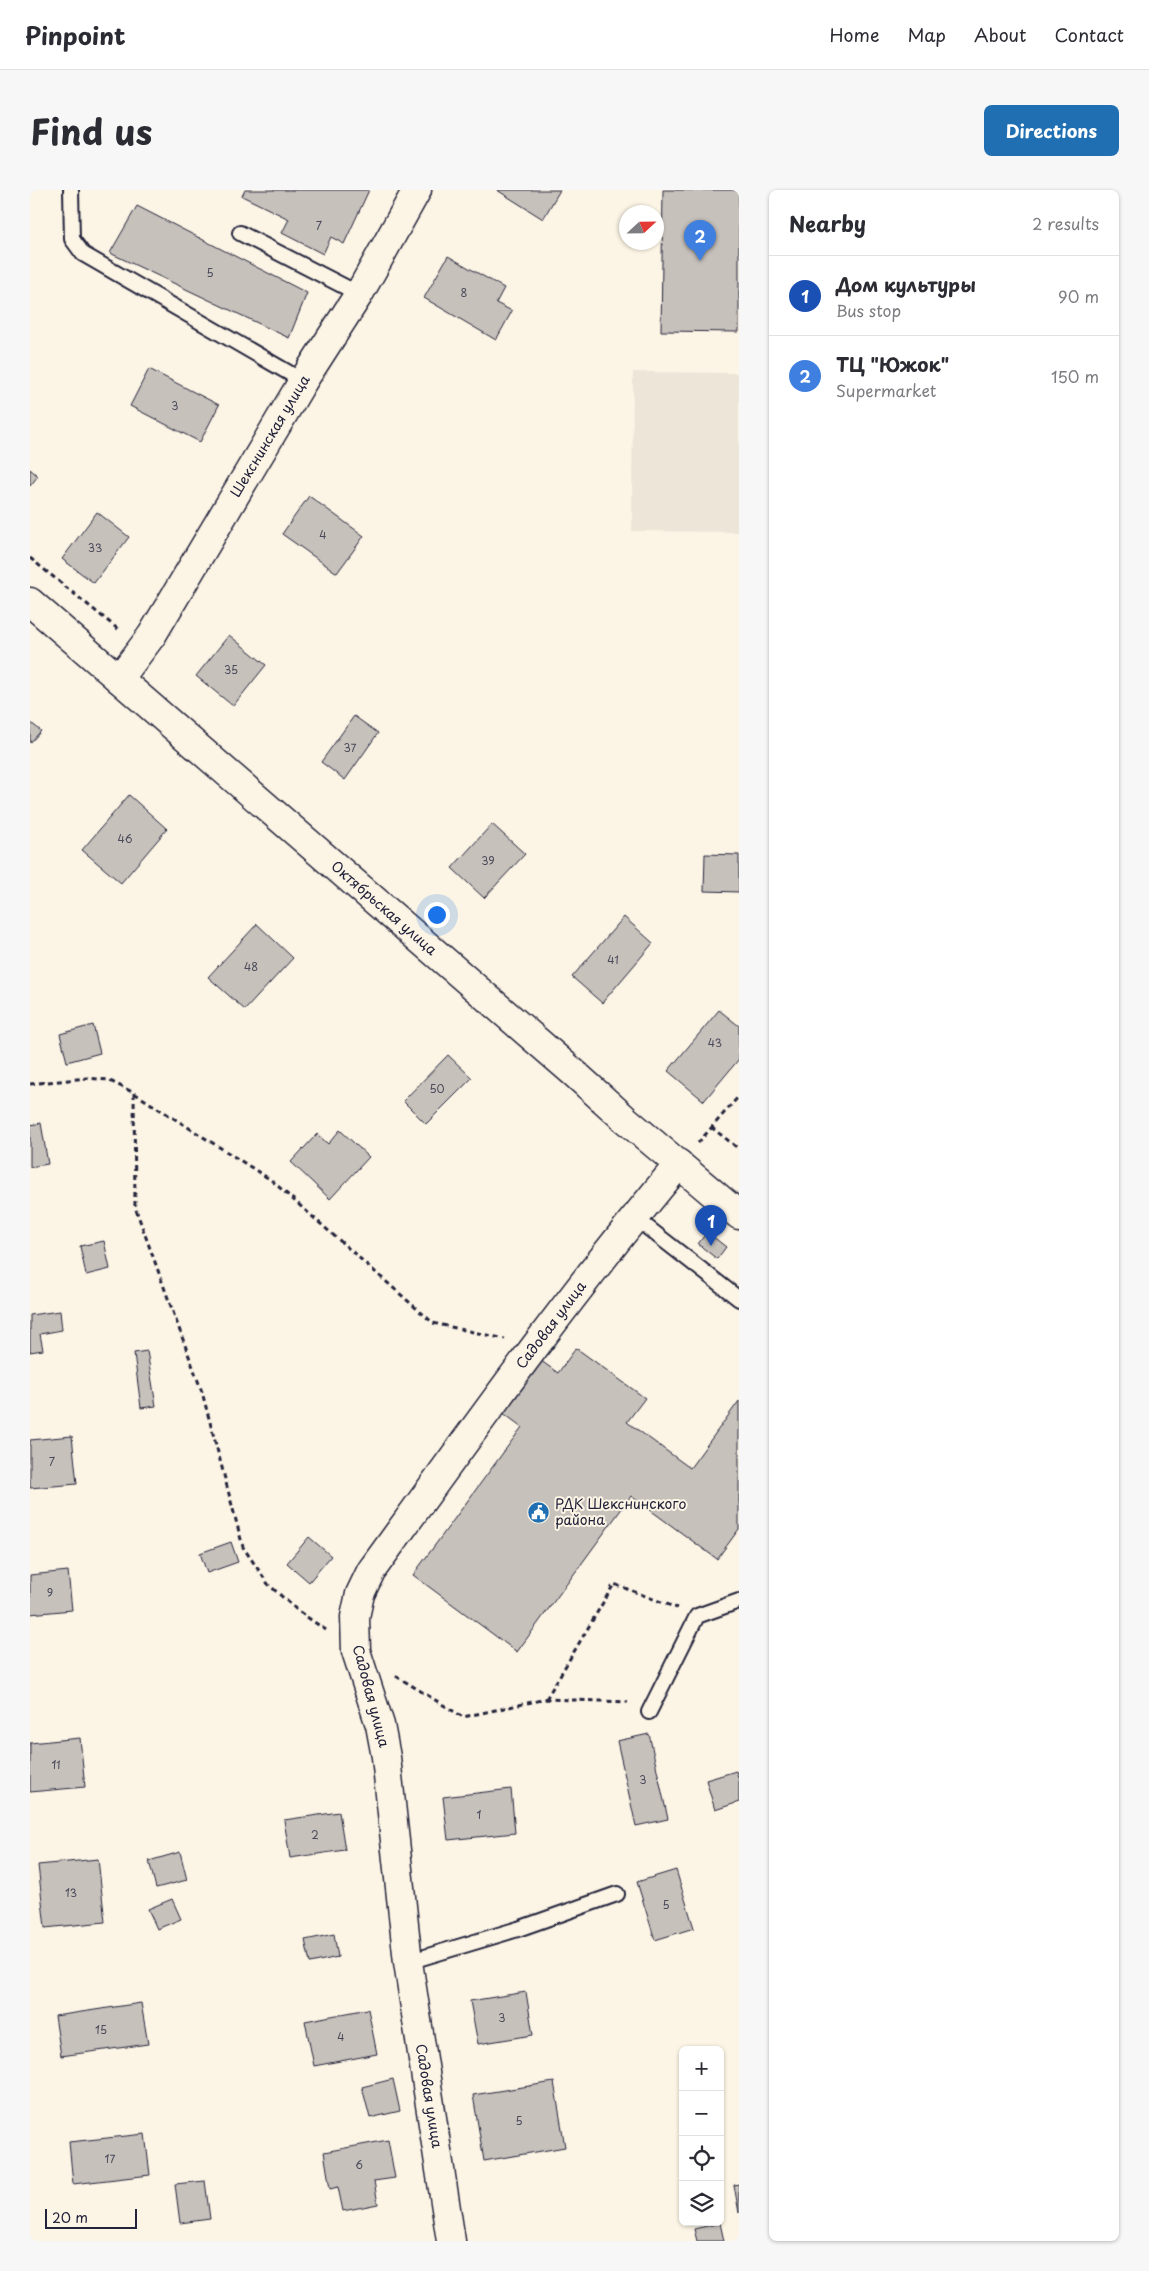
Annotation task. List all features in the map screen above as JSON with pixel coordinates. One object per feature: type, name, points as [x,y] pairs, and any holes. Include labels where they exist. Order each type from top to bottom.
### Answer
[{"type":"street","name":"Шекснинская улица","points":[[119,679],[143,649],[303,381],[359,294],[418,190]]},
{"type":"street","name":"Октябрьская улица","points":[[30,602],[626,1120],[687,1155],[739,1214]]},
{"type":"street","name":"Садовая улица","points":[[451,2241],[408,1962],[386,1757],[380,1725],[356,1651],[355,1617],[360,1594],[371,1571],[535,1345],[634,1217],[687,1155]]},
{"type":"lane","points":[[71,190],[72,238],[83,254],[303,381]]},
{"type":"lane","points":[[240,233],[359,294]]},
{"type":"lane","points":[[634,1217],[739,1299]]},
{"type":"lane","points":[[651,1707],[698,1616],[739,1600]]},
{"type":"lane","points":[[408,1962],[518,1929],[617,1894]]},
{"type":"path","points":[[30,558],[143,649]]},
{"type":"path","points":[[30,1084],[87,1078],[108,1080],[134,1093],[271,1180],[432,1323],[535,1345]]},
{"type":"path","points":[[134,1093],[135,1207],[202,1392],[243,1547],[268,1584],[298,1611],[356,1651],[463,1717],[546,1699],[651,1707]]},
{"type":"path","points":[[687,1155],[739,1096]]},
{"type":"path","points":[[712,1127],[739,1149]]},
{"type":"path","points":[[546,1699],[614,1584],[698,1616]]},
{"type":"shaded area","points":[[633,372],[739,373],[739,532],[632,531]]},
{"type":"building","points":[[245,190],[369,190],[344,244],[331,237],[323,254],[282,233],[289,219],[242,196]]},
{"type":"building","points":[[497,190],[560,190],[543,219]]},
{"type":"building","points":[[663,190],[739,190],[739,332],[661,331],[662,250],[664,250]]},
{"type":"building","points":[[137,206],[307,293],[289,338],[110,253]]},
{"type":"building","points":[[448,256],[504,288],[496,303],[512,311],[496,340],[424,298]]},
{"type":"building","points":[[149,369],[219,405],[200,442],[130,406]]},
{"type":"building","points":[[30,469],[38,476],[30,486]]},
{"type":"building","points":[[309,496],[364,536],[337,573],[282,534]]},
{"type":"building","points":[[97,512],[129,537],[94,583],[62,559]]},
{"type":"building","points":[[229,635],[266,665],[233,706],[196,676]]},
{"type":"building","points":[[354,716],[378,733],[345,780],[321,762]]},
{"type":"building","points":[[30,722],[41,731],[30,743]]},
{"type":"building","points":[[129,795],[167,829],[121,883],[82,850]]},
{"type":"building","points":[[492,824],[525,854],[484,898],[452,868]]},
{"type":"building","points":[[705,854],[739,855],[739,892],[704,891]]},
{"type":"building","points":[[624,917],[653,943],[602,1003],[572,977]]},
{"type":"building","points":[[257,924],[293,958],[245,1010],[208,977]]},
{"type":"building","points":[[719,1010],[739,1026],[739,1059],[704,1101],[668,1071]]},
{"type":"building","points":[[93,1025],[100,1053],[67,1062],[60,1034]]},
{"type":"building","points":[[448,1055],[472,1078],[426,1124],[403,1101]]},
{"type":"building","points":[[41,1123],[48,1164],[30,1167],[30,1125]]},
{"type":"building","points":[[340,1130],[369,1157],[330,1199],[291,1162],[317,1134],[328,1144]]},
{"type":"building","points":[[707,1232],[726,1247],[717,1259],[698,1244]]},
{"type":"building","points":[[104,1241],[110,1269],[86,1275],[80,1246]]},
{"type":"building","points":[[60,1311],[62,1330],[40,1334],[43,1350],[30,1352],[30,1315]]},
{"type":"building","name":"РДК Шекснинского района","points":[[576,1348],[645,1398],[627,1422],[690,1468],[739,1401],[739,1529],[717,1559],[631,1496],[517,1652],[413,1575],[522,1427],[499,1410],[537,1358],[558,1373]]},
{"type":"building","points":[[147,1351],[156,1406],[141,1408],[134,1353]]},
{"type":"building","points":[[72,1436],[77,1484],[30,1488],[30,1440]]},
{"type":"building","points":[[309,1537],[331,1556],[309,1582],[287,1563]]},
{"type":"building","points":[[231,1542],[238,1562],[207,1573],[200,1553]]},
{"type":"building","points":[[68,1571],[72,1610],[30,1614],[30,1575]]},
{"type":"building","points":[[649,1734],[668,1819],[636,1826],[617,1741]]},
{"type":"building","points":[[80,1738],[85,1787],[30,1792],[30,1743]]},
{"type":"building","points":[[736,1771],[739,1780],[739,1802],[715,1810],[706,1780]]},
{"type":"building","points":[[511,1789],[515,1833],[448,1840],[443,1797]]},
{"type":"building","points":[[339,1812],[345,1850],[290,1858],[284,1820]]},
{"type":"building","points":[[180,1852],[187,1880],[156,1888],[149,1861]]},
{"type":"building","points":[[98,1859],[105,1922],[45,1928],[38,1865]]},
{"type":"building","points":[[676,1870],[694,1928],[655,1940],[637,1882]]},
{"type":"building","points":[[172,1899],[181,1919],[157,1929],[148,1909]]},
{"type":"building","points":[[334,1934],[338,1957],[310,1963],[305,1940]]},
{"type":"building","points":[[526,1992],[533,2035],[478,2044],[470,2001]]},
{"type":"building","points":[[141,2003],[148,2044],[61,2056],[55,2016]]},
{"type":"building","points":[[368,2009],[377,2054],[314,2066],[305,2021]]},
{"type":"building","points":[[393,2079],[400,2111],[370,2118],[362,2087]]},
{"type":"building","points":[[554,2082],[565,2147],[484,2161],[473,2095]]},
{"type":"building","points":[[145,2134],[150,2175],[73,2184],[69,2142]]},
{"type":"building","points":[[388,2140],[395,2178],[374,2181],[378,2204],[343,2211],[338,2187],[330,2189],[324,2152]]},
{"type":"building","points":[[205,2181],[210,2219],[180,2223],[175,2184]]},
{"type":"building","points":[[739,2184],[739,2213],[734,2185]]},
{"type":"building","points":[[707,2226],[721,2226],[724,2241],[697,2241],[694,2229]]},
{"type":"place","name":"ТЦ \"Южок\"","points":[[700,261]]},
{"type":"place","name":"Дом культуры","points":[[711,1246]]},
{"type":"place","name":"РДК Шекснинского района","points":[[539,1512]]}]
